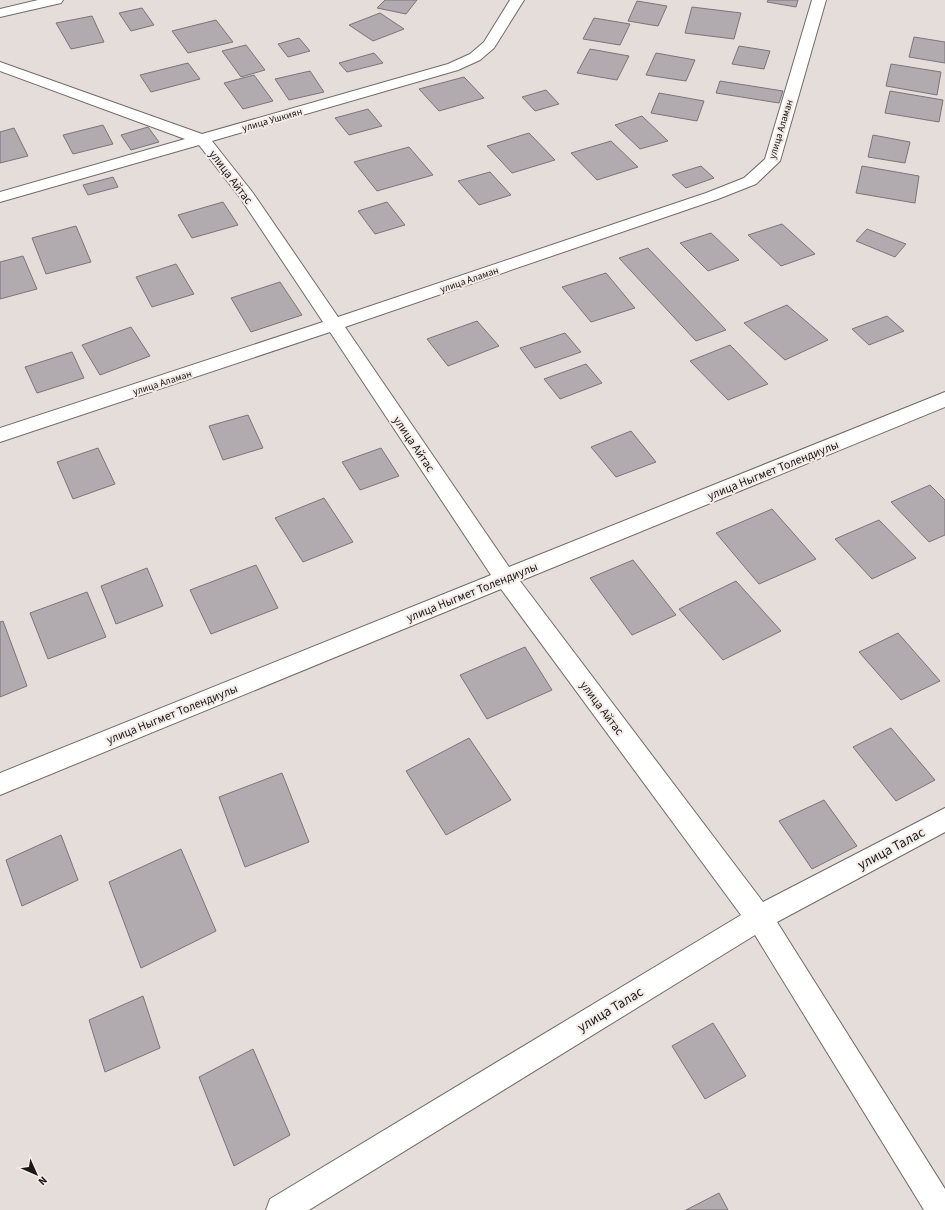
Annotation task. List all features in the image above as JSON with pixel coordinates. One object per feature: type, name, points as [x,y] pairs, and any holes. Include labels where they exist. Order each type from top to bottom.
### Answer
[{"type":"street","points":[[0,13],[56,0]]},
{"type":"street","name":"улица Ушкиян","points":[[0,197],[203,140],[453,67],[475,57],[489,45],[517,0]]},
{"type":"street","name":"улица Аламан","points":[[0,435],[333,325],[705,199],[750,182],[772,161],[819,0]]},
{"type":"street","name":"улица Айтас","points":[[0,66],[203,140],[247,196],[505,578],[759,918],[941,1210]]},
{"type":"street","name":"улица Ныгмет Толендиулы","points":[[0,784],[945,399]]},
{"type":"street","name":"улица Талас","points":[[281,1210],[759,918],[945,819]]},
{"type":"building","points":[[385,0],[417,0],[406,14],[377,8]]},
{"type":"building","points":[[768,0],[798,0],[796,7],[767,2]]},
{"type":"building","points":[[637,1],[667,6],[658,26],[628,21]]},
{"type":"building","points":[[692,7],[741,13],[734,39],[685,33]]},
{"type":"building","points":[[142,8],[154,25],[131,31],[119,13]]},
{"type":"building","points":[[380,13],[404,29],[373,41],[349,25]]},
{"type":"building","points":[[92,16],[104,42],[71,49],[56,23]]},
{"type":"building","points":[[594,18],[630,24],[620,45],[583,39]]},
{"type":"building","points":[[216,20],[233,42],[188,53],[172,31]]},
{"type":"building","points":[[914,37],[945,42],[945,63],[909,57]]},
{"type":"building","points":[[299,38],[310,51],[288,57],[278,44]]},
{"type":"building","points":[[246,45],[265,70],[241,77],[222,51]]},
{"type":"building","points":[[739,46],[770,51],[764,69],[732,64]]},
{"type":"building","points":[[590,49],[629,56],[617,80],[577,73]]},
{"type":"building","points":[[374,53],[383,63],[347,72],[339,63]]},
{"type":"building","points":[[656,53],[695,60],[686,81],[646,75]]},
{"type":"building","points":[[188,63],[200,79],[151,92],[140,75]]},
{"type":"building","points":[[891,64],[941,72],[937,95],[886,86]]},
{"type":"building","points":[[310,71],[324,92],[289,100],[275,79]]},
{"type":"building","points":[[254,75],[273,101],[243,109],[224,83]]},
{"type":"building","points":[[464,77],[484,98],[439,111],[419,89]]},
{"type":"building","points":[[720,81],[783,91],[779,103],[716,93]]},
{"type":"building","points":[[546,90],[559,104],[535,111],[522,97]]},
{"type":"building","points":[[890,91],[943,100],[939,122],[885,113]]},
{"type":"building","points":[[659,93],[704,101],[697,121],[651,113]]},
{"type":"building","points":[[368,109],[382,126],[349,135],[335,118]]},
{"type":"building","points":[[642,116],[668,141],[640,149],[615,125]]},
{"type":"building","points":[[103,125],[113,144],[73,154],[63,135]]},
{"type":"building","points":[[148,127],[159,142],[131,150],[121,135]]},
{"type":"building","points":[[14,128],[28,156],[0,163],[0,132]]},
{"type":"building","points":[[529,133],[555,160],[512,173],[487,146]]},
{"type":"building","points":[[873,135],[910,142],[905,163],[868,157]]},
{"type":"building","points":[[611,141],[638,167],[597,180],[571,153]]},
{"type":"building","points":[[409,147],[433,175],[377,191],[354,162]]},
{"type":"building","points":[[701,166],[714,178],[686,188],[672,175]]},
{"type":"building","points":[[862,166],[919,176],[915,203],[856,193]]},
{"type":"building","points":[[490,172],[511,195],[479,205],[458,181]]},
{"type":"building","points":[[113,177],[118,187],[88,195],[83,185]]},
{"type":"building","points":[[223,202],[238,225],[192,238],[178,215]]},
{"type":"building","points":[[387,202],[405,225],[375,234],[358,211]]},
{"type":"building","points":[[782,224],[815,254],[781,266],[748,235]]},
{"type":"building","points":[[76,226],[91,262],[46,274],[32,238]]},
{"type":"building","points":[[867,229],[906,244],[895,257],[856,241]]},
{"type":"building","points":[[711,233],[739,260],[708,271],[680,243]]},
{"type":"building","points":[[648,248],[726,330],[696,341],[619,258]]},
{"type":"building","points":[[23,256],[37,289],[0,299],[0,262]]},
{"type":"building","points":[[176,264],[194,294],[152,307],[136,277]]},
{"type":"building","points":[[606,273],[635,308],[591,322],[562,287]]},
{"type":"building","points":[[280,282],[302,315],[251,332],[231,298]]},
{"type":"building","points":[[787,305],[828,340],[785,360],[744,323]]},
{"type":"building","points":[[887,316],[904,331],[869,345],[852,329]]},
{"type":"building","points":[[477,321],[499,346],[448,366],[427,339]]},
{"type":"building","points":[[131,327],[150,356],[100,375],[82,345]]},
{"type":"building","points":[[565,333],[581,352],[535,368],[520,348]]},
{"type":"building","points":[[730,345],[768,384],[728,400],[690,361]]},
{"type":"building","points":[[72,352],[84,378],[37,393],[25,367]]},
{"type":"building","points":[[586,364],[602,383],[560,399],[544,379]]},
{"type":"building","points":[[248,415],[263,448],[223,460],[209,426]]},
{"type":"building","points":[[631,431],[656,462],[616,477],[591,447]]},
{"type":"building","points":[[98,448],[115,484],[73,499],[57,462]]},
{"type":"building","points":[[381,448],[399,476],[360,490],[342,462]]},
{"type":"building","points":[[930,485],[945,500],[945,535],[929,542],[891,502]]},
{"type":"building","points":[[324,498],[353,542],[303,562],[275,518]]},
{"type":"building","points":[[772,509],[816,559],[759,584],[716,533]]},
{"type":"building","points":[[879,520],[916,558],[872,579],[835,539]]},
{"type":"building","points":[[633,560],[676,615],[632,635],[590,578]]},
{"type":"building","points":[[256,565],[278,608],[211,634],[190,590]]},
{"type":"building","points":[[147,568],[163,606],[116,624],[101,586]]},
{"type":"building","points":[[736,581],[781,631],[723,660],[679,609]]},
{"type":"building","points":[[87,592],[106,637],[48,659],[30,613]]},
{"type":"building","points":[[3,621],[27,686],[0,697],[0,622]]},
{"type":"building","points":[[898,633],[940,681],[901,700],[859,652]]},
{"type":"building","points":[[525,647],[552,690],[487,719],[460,675]]},
{"type":"building","points":[[891,728],[935,780],[896,801],[853,747]]},
{"type":"building","points":[[469,738],[511,800],[446,835],[406,771]]},
{"type":"building","points":[[282,773],[309,842],[245,867],[219,797]]},
{"type":"building","points":[[824,800],[857,846],[812,869],[779,821]]},
{"type":"building","points":[[61,835],[78,880],[22,906],[6,860]]},
{"type":"building","points":[[181,849],[216,931],[141,968],[109,882]]},
{"type":"building","points":[[143,996],[160,1048],[105,1072],[89,1020]]},
{"type":"building","points":[[713,1023],[746,1076],[705,1099],[672,1046]]},
{"type":"building","points":[[253,1049],[290,1135],[234,1166],[199,1077]]},
{"type":"building","points":[[719,1193],[728,1210],[686,1210]]}]
